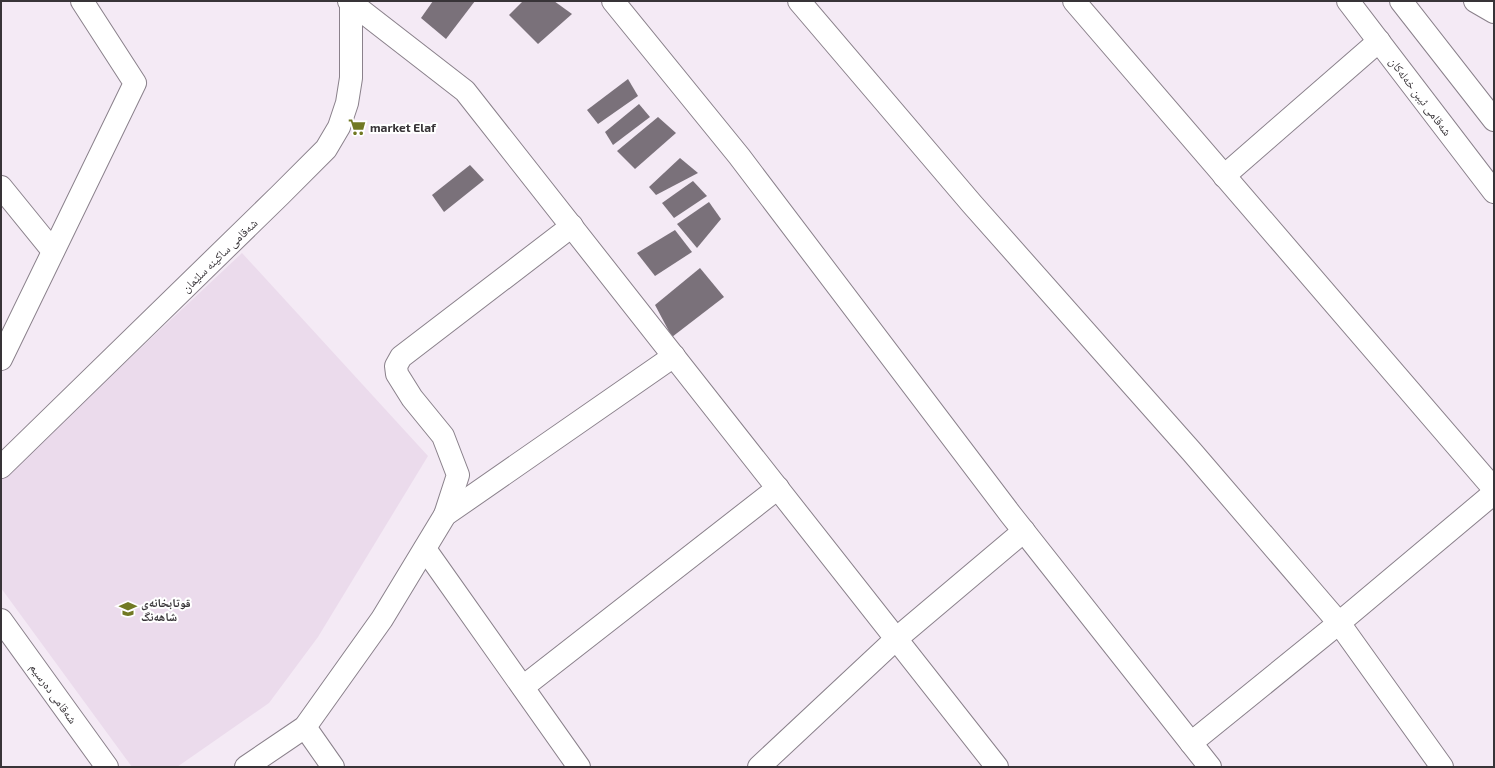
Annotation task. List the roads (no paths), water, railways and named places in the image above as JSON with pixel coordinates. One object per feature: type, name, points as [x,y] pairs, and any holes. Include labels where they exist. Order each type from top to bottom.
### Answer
[{"type":"street","points":[[1,359],[135,83],[82,1]]},
{"type":"street","points":[[613,1],[739,156],[1024,531],[1210,767]]},
{"type":"street","points":[[799,1],[972,204],[1192,452],[1339,623],[1442,767]]},
{"type":"street","points":[[1074,1],[1493,485],[1339,623],[1191,743]]},
{"type":"street","name":"شەقامی ئیبن خەلەکان","points":[[1348,1],[1490,180]]},
{"type":"street","points":[[1475,1],[1494,12]]},
{"type":"street","points":[[351,2],[465,91],[997,767]]},
{"type":"street","name":"شەقامی ساکینە سلێمان","points":[[1,467],[326,150],[338,127],[347,103],[351,78],[351,2]]},
{"type":"street","points":[[1407,4],[1494,120]]},
{"type":"street","points":[[1224,176],[1379,41]]},
{"type":"street","points":[[1,187],[53,251]]},
{"type":"street","points":[[246,767],[305,727],[382,619],[445,515],[458,475],[443,436],[412,398],[397,374],[396,366],[398,360],[572,226]]},
{"type":"street","points":[[445,515],[674,356]]},
{"type":"street","points":[[523,687],[778,488]]},
{"type":"street","points":[[758,767],[896,639],[1024,531]]},
{"type":"street","points":[[425,549],[579,767]]},
{"type":"street","name":"شەقامی دەرسیم","points":[[1,620],[108,767]]},
{"type":"street","points":[[305,727],[333,767]]},
{"type":"place","name":"market Elaf","points":[[357,127]]},
{"type":"place","name":"قوتابخانەى شاهەنگ","points":[[128,609]]}]
